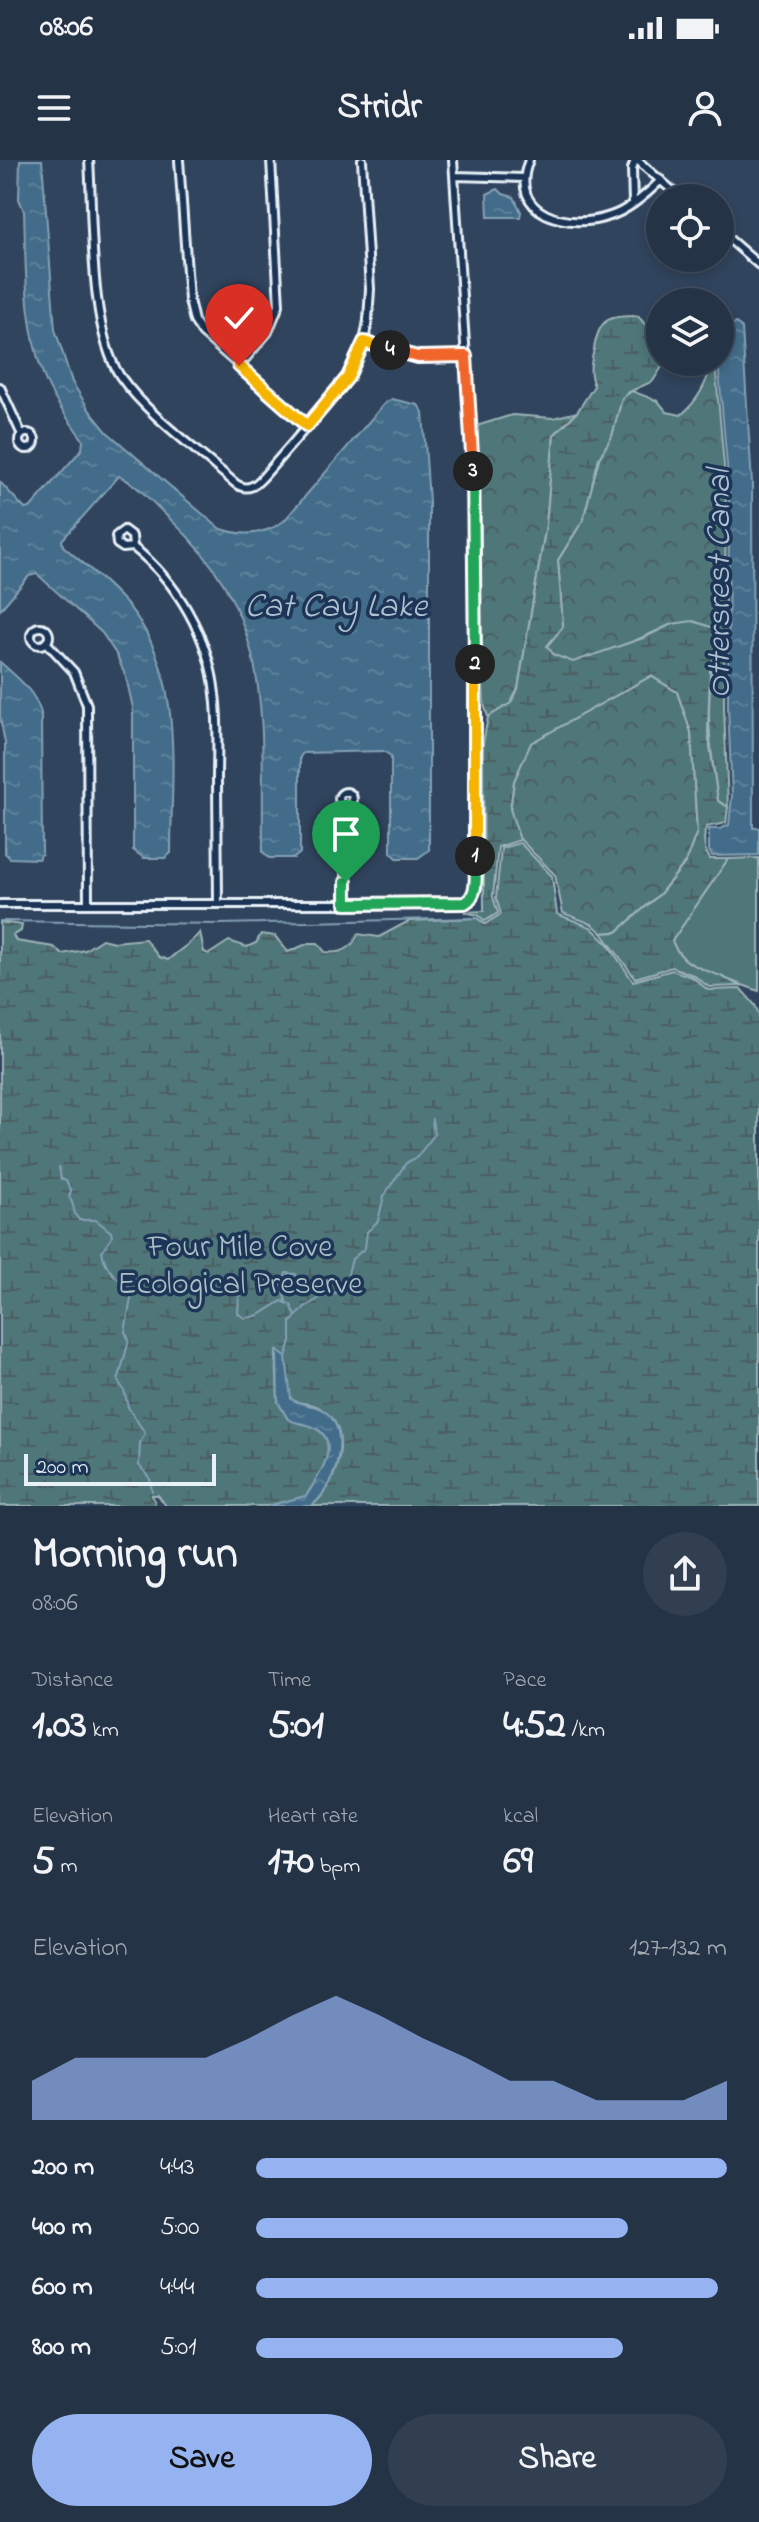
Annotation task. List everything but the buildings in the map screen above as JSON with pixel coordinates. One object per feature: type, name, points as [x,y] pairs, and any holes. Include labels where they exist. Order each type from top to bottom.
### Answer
[{"type":"street","points":[[89,160],[99,312],[104,339],[114,364],[130,389],[157,415],[236,484],[247,488],[258,482],[348,377],[364,342],[370,289],[362,160]]},
{"type":"street","points":[[179,160],[191,312],[202,333],[307,426]]},
{"type":"street","points":[[239,366],[268,332],[279,305],[271,160]]},
{"type":"street","points":[[0,904],[461,904],[472,898],[475,888],[475,497],[453,160]]},
{"type":"street","points":[[529,160],[524,178],[527,192],[535,209],[557,220],[600,219],[618,213],[661,180]]},
{"type":"street","points":[[633,203],[632,169],[636,160],[665,184]]},
{"type":"street","points":[[454,176],[524,178]]},
{"type":"street","points":[[734,243],[759,265]]},
{"type":"street","points":[[364,342],[418,357],[466,356]]},
{"type":"street","points":[[0,387],[22,435]]},
{"type":"street","points":[[133,547],[165,579],[184,606],[202,641],[211,671],[217,717],[218,904]]},
{"type":"street","points":[[46,642],[74,672],[87,705],[88,904]]},
{"type":"street","points":[[346,806],[346,904]]},
{"type":"green space","points":[[638,316],[646,325],[646,376],[656,376],[653,381],[622,398],[612,436],[599,458],[583,520],[558,560],[563,627],[547,646],[554,655],[573,662],[643,638],[672,624],[693,621],[714,628],[719,642],[710,671],[708,732],[718,801],[728,807],[726,823],[706,827],[704,843],[710,859],[728,859],[672,941],[690,963],[742,986],[709,987],[693,975],[672,967],[635,978],[602,933],[617,932],[660,894],[685,863],[697,832],[691,732],[677,692],[651,676],[531,743],[514,781],[510,809],[520,840],[498,847],[493,897],[498,913],[485,921],[478,915],[464,912],[484,911],[483,743],[488,717],[511,703],[518,689],[546,525],[554,435],[577,412],[594,386],[591,363],[596,339],[602,325],[619,317]]},
{"type":"green space","points":[[716,376],[726,489],[724,707],[728,807],[718,801],[709,721],[711,682],[719,642],[672,624],[580,661],[561,659],[546,646],[563,627],[558,560],[583,520],[599,458],[612,436],[622,398],[632,391],[658,401],[667,412],[681,415],[701,392],[707,378]]},
{"type":"green space","points":[[577,412],[554,435],[546,525],[518,689],[511,703],[488,717],[484,704],[470,428],[512,415],[553,418]]},
{"type":"green space","points":[[651,676],[677,692],[691,732],[697,832],[685,863],[660,894],[617,932],[602,933],[592,924],[563,913],[555,875],[517,836],[510,810],[514,781],[530,743]]},
{"type":"green space","name":"Four Mile Cove Ecological Preserve","points":[[520,843],[552,876],[557,914],[591,927],[607,943],[633,981],[672,970],[692,977],[708,990],[741,989],[755,1005],[759,1015],[759,1506],[311,1506],[332,1479],[339,1455],[338,1431],[334,1421],[320,1408],[291,1399],[285,1365],[278,1351],[278,1402],[288,1419],[313,1427],[327,1441],[326,1460],[306,1496],[268,1506],[166,1506],[158,1495],[152,1495],[156,1506],[0,1506],[0,922],[22,925],[21,931],[13,935],[16,941],[54,947],[62,954],[85,950],[102,939],[114,942],[145,939],[159,957],[168,960],[200,932],[204,952],[209,954],[229,941],[247,947],[256,943],[261,934],[275,936],[288,952],[309,943],[318,943],[325,952],[336,952],[350,946],[358,934],[379,937],[409,921],[477,918],[485,924],[501,914],[496,898],[501,848]]},
{"type":"green space","points":[[759,858],[759,991],[693,967],[677,953],[672,941],[728,859]]},
{"type":"water","name":"Cat Cay Lake","points":[[20,160],[42,160],[55,329],[72,382],[107,432],[219,528],[236,533],[253,533],[284,521],[384,404],[392,399],[418,405],[423,412],[429,502],[429,850],[418,858],[397,858],[391,852],[391,756],[383,751],[303,753],[300,757],[300,853],[294,858],[269,858],[263,852],[261,715],[256,673],[246,633],[229,594],[205,556],[146,495],[119,476],[62,540],[63,546],[130,608],[148,635],[160,664],[167,694],[173,758],[171,853],[165,858],[144,858],[133,850],[133,708],[126,677],[116,654],[102,633],[37,574],[29,576],[0,610],[0,482],[25,509],[30,508],[82,449],[83,440],[48,385],[37,357],[27,295],[24,211],[19,199]]},
{"type":"water","points":[[498,189],[514,197],[520,217],[488,217],[487,194]]},
{"type":"water","points":[[734,324],[742,328],[752,483],[753,828],[759,828],[759,855],[712,856],[709,851],[709,829],[729,825],[732,796],[728,707],[729,489],[719,376],[734,376]]},
{"type":"water","points":[[0,662],[30,691],[41,713],[42,854],[38,859],[10,858],[5,853],[5,743],[0,717]]},
{"type":"water","points":[[277,1351],[286,1357],[291,1399],[316,1407],[330,1416],[339,1438],[337,1464],[332,1477],[311,1506],[268,1506],[306,1496],[328,1451],[322,1433],[288,1419],[278,1402]]},
{"type":"waterway","points":[[0,921],[219,924],[477,918]]},
{"type":"waterway","points":[[286,1357],[291,1341],[291,1322],[305,1307],[338,1292],[347,1278],[352,1259],[365,1248],[367,1232],[378,1221],[384,1196],[406,1163],[417,1157],[434,1135],[432,1119]]},
{"type":"waterway","points":[[59,1167],[61,1179],[66,1181],[71,1191],[69,1197],[79,1220],[96,1220],[111,1232],[112,1237],[102,1251],[103,1257],[110,1271],[128,1284],[132,1293],[125,1332],[129,1340],[118,1381],[128,1407],[145,1433],[140,1443],[139,1465],[150,1479],[152,1491]]},
{"type":"waterway","points":[[286,1301],[282,1286],[286,1273],[296,1274],[298,1285]]},
{"type":"waterway","points":[[239,1296],[238,1313],[244,1318],[260,1314],[282,1301],[291,1305],[296,1316]]},
{"type":"route","points":[[239,366],[307,426],[348,377],[364,342],[418,357],[466,356],[475,497],[474,892],[470,901],[461,904],[346,904],[346,882]]},
{"type":"water label","name":"Ottersrest Canal","points":[[717,584]]}]
